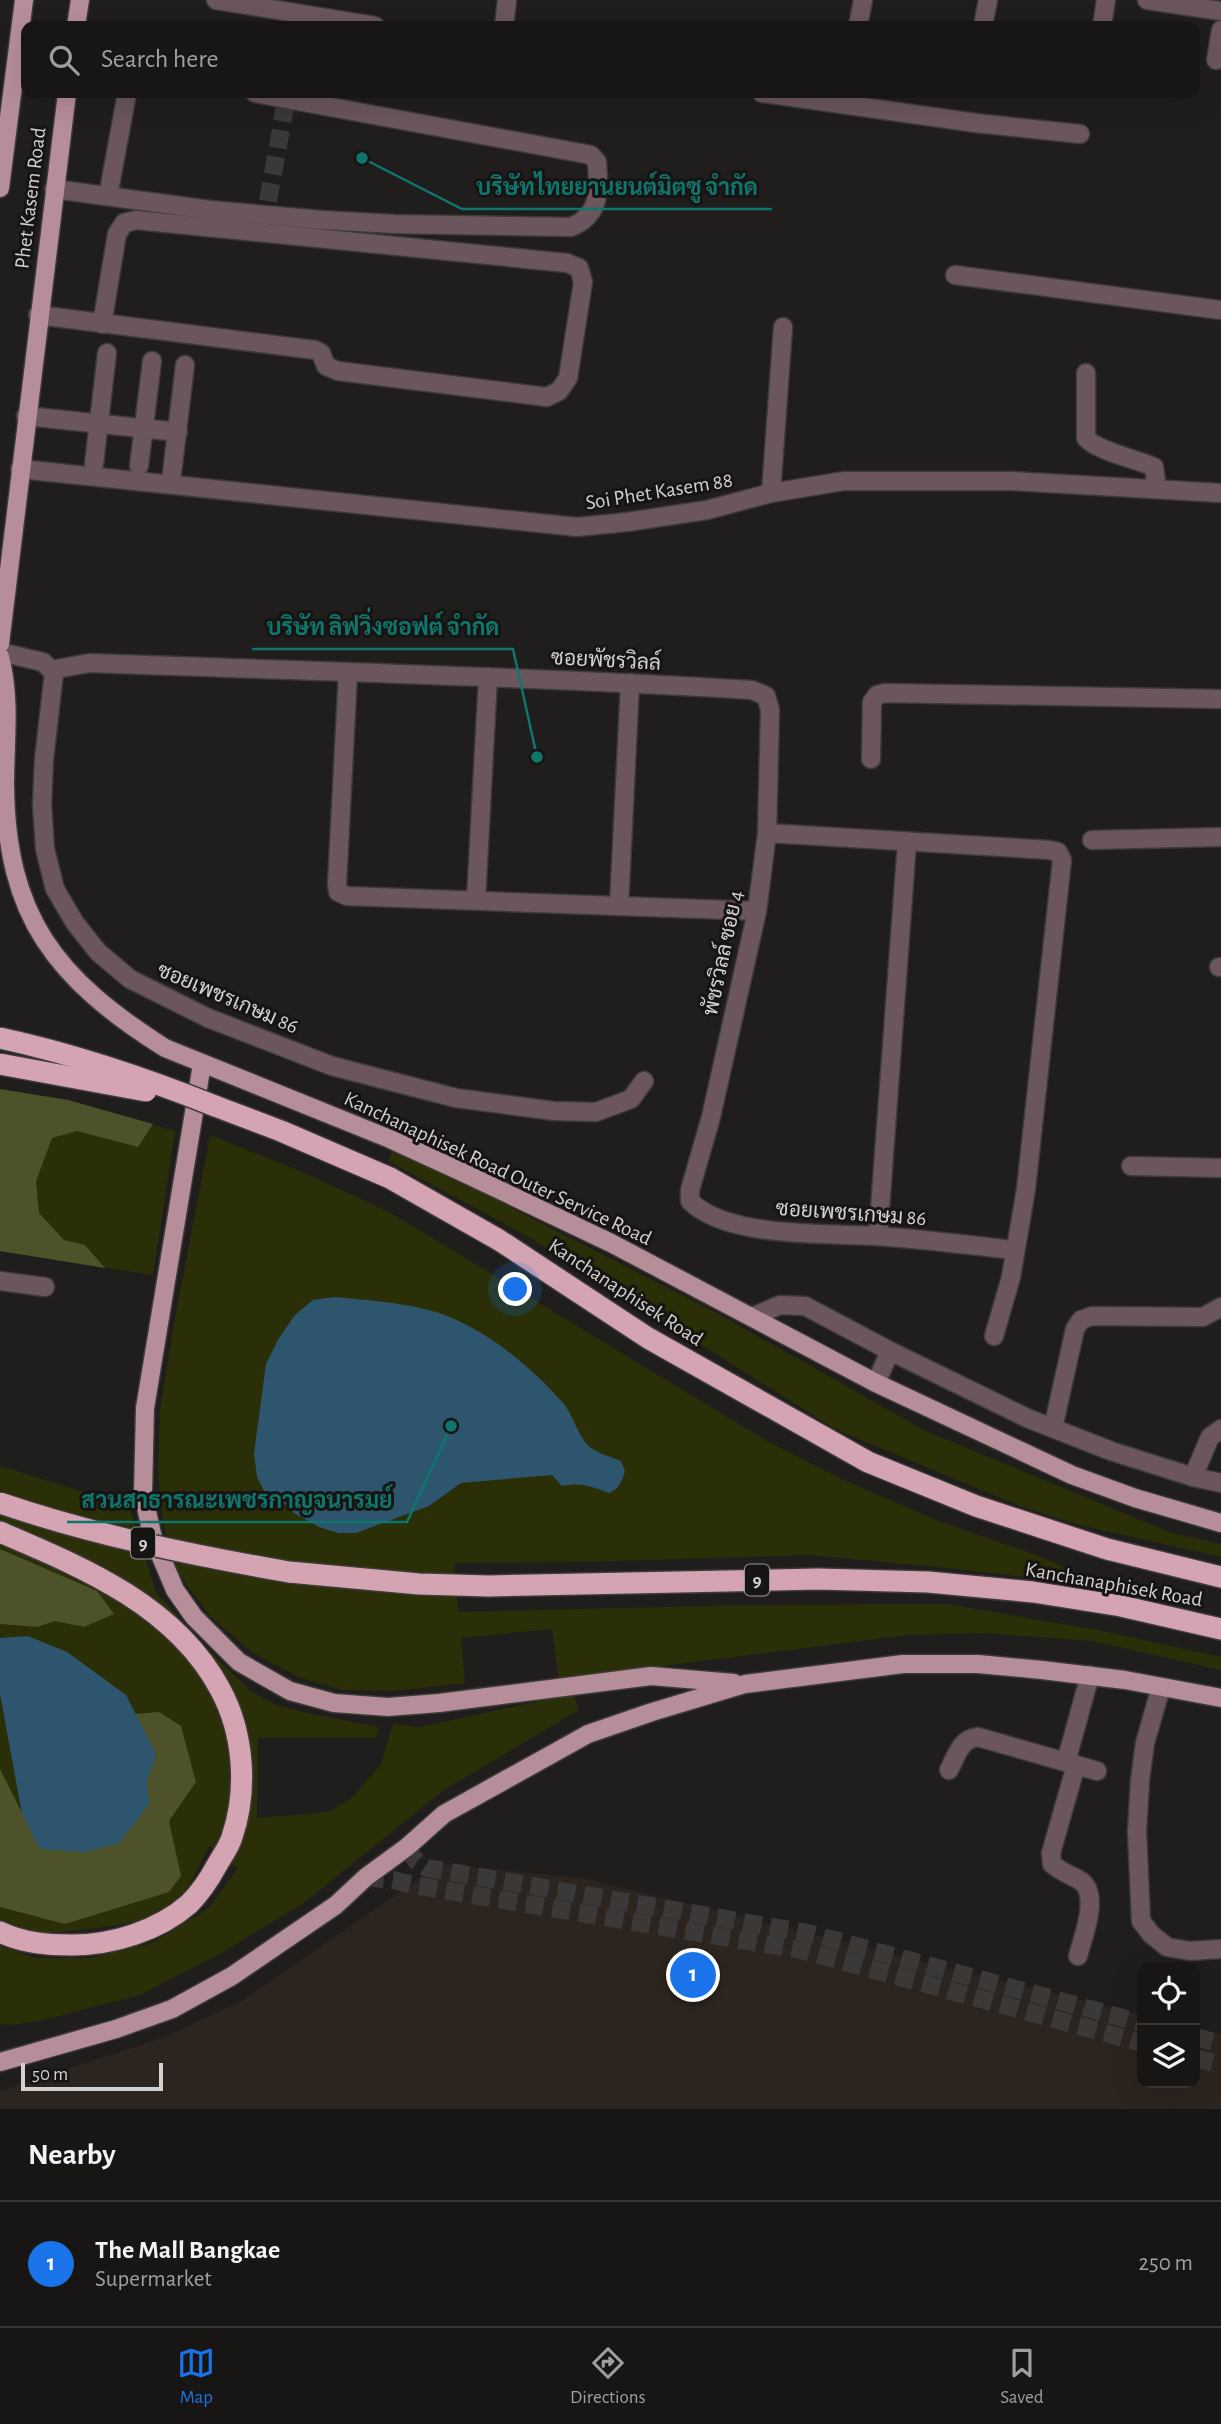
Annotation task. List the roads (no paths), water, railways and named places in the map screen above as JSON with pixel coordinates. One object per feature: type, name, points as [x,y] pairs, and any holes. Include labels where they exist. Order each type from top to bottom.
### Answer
[{"type":"highway","points":[[0,1038],[49,1049],[138,1076],[215,1106]]},
{"type":"highway","name":"Kanchanaphisek Road","points":[[0,1064],[215,1106],[281,1131],[390,1178],[499,1240],[648,1338],[868,1462],[976,1506],[1081,1541],[1221,1577]]},
{"type":"highway","name":"Kanchanaphisek Road","points":[[0,1503],[122,1539],[289,1572],[419,1584],[489,1586],[818,1579],[928,1582],[1033,1592],[1121,1606],[1221,1629]]},
{"type":"highway","points":[[0,1532],[112,1584],[143,1605],[182,1640],[220,1689],[235,1727],[241,1766],[242,1800],[232,1840],[211,1877],[189,1903],[163,1921],[127,1938],[89,1945],[51,1945],[16,1939],[0,1932]]},
{"type":"main road","name":"Phet Kasem Road","points":[[21,21],[24,0]]},
{"type":"main road","points":[[77,21],[80,0]]},
{"type":"main road","name":"Phet Kasem Road","points":[[0,184],[21,23]]},
{"type":"main road","name":"Phet Kasem Road","points":[[0,644],[66,98]]},
{"type":"main road","points":[[0,550],[12,536]]},
{"type":"main road","name":"Kanchanaphisek Road Outer Service Road","points":[[0,654],[6,683],[5,781],[8,842],[13,868],[29,912],[42,937],[62,965],[131,1026],[165,1048],[357,1126],[611,1243],[876,1383],[1072,1475],[1135,1498],[1221,1522]]},
{"type":"main road","points":[[202,1064],[145,1408],[143,1493],[153,1538],[175,1590],[194,1617],[239,1662],[290,1691],[334,1703],[388,1707],[439,1703],[651,1676],[745,1684]]},
{"type":"main road","points":[[0,2064],[172,2009],[232,1976],[336,1905],[444,1814],[588,1734],[745,1684],[903,1664],[978,1664],[1090,1675],[1221,1698]]},
{"type":"street","points":[[216,0],[344,21]]},
{"type":"street","points":[[505,21],[507,0]]},
{"type":"street","points":[[859,21],[863,0]]},
{"type":"street","points":[[984,21],[988,0]]},
{"type":"street","points":[[1103,21],[1106,0]]},
{"type":"street","points":[[1147,0],[1221,12]]},
{"type":"street","points":[[1216,60],[1221,30]]},
{"type":"street","points":[[108,196],[126,98]]},
{"type":"street","points":[[54,189],[108,196],[266,208],[394,224],[571,227],[584,222],[593,213],[596,204],[597,162],[591,155],[286,103],[271,98]]},
{"type":"street","points":[[847,99],[1080,134]]},
{"type":"street","points":[[38,316],[102,324],[315,350],[321,353],[326,366],[338,371],[547,397],[559,391],[568,378],[583,282],[579,268],[567,263],[136,220],[124,223],[117,234],[102,324]]},
{"type":"street","points":[[955,275],[1221,310]]},
{"type":"street","points":[[771,494],[783,327]]},
{"type":"street","points":[[94,464],[107,353]]},
{"type":"street","points":[[139,466],[152,361]]},
{"type":"street","points":[[172,473],[184,365]]},
{"type":"street","points":[[1086,373],[1086,438],[1093,446],[1154,467],[1157,489]]},
{"type":"street","points":[[26,416],[178,432]]},
{"type":"street","name":"Soi Phet Kasem 88","points":[[20,469],[577,527],[628,523],[707,510],[832,482],[1012,481],[1221,493]]},
{"type":"street","points":[[0,654],[43,662],[51,670]]},
{"type":"street","name":"ซอยพัชรวิลล์","points":[[51,670],[89,663],[630,683],[752,690],[766,696],[771,710]]},
{"type":"street","name":"ซอยเพชรเกษม 86","points":[[51,670],[54,673],[44,759],[42,804],[45,849],[55,889],[75,923],[98,952],[130,979],[208,1018],[332,1066],[456,1098],[554,1111],[596,1112],[631,1099],[644,1081]]},
{"type":"street","points":[[348,672],[338,892],[347,896],[757,911]]},
{"type":"street","points":[[476,900],[488,677]]},
{"type":"street","points":[[618,906],[630,683]]},
{"type":"street","points":[[871,759],[872,702],[877,695],[885,693],[1221,698]]},
{"type":"street","name":"พัชรวิลล์ ซอย 4","points":[[690,1201],[690,1190],[711,1116],[757,911],[767,833],[771,710]]},
{"type":"street","points":[[767,833],[1050,850],[1058,852],[1062,860],[1026,1189],[1011,1277],[994,1336]]},
{"type":"street","points":[[1092,840],[1221,837]]},
{"type":"street","points":[[878,1236],[907,842]]},
{"type":"street","points":[[1131,1166],[1221,1168]]},
{"type":"street","name":"ซอยเพชรเกษม 86","points":[[690,1201],[697,1209],[712,1216],[758,1229],[878,1236],[1015,1250]]},
{"type":"street","points":[[0,1281],[45,1287]]},
{"type":"street","points":[[752,1317],[780,1305],[805,1306],[1027,1418],[1111,1451],[1221,1483]]},
{"type":"street","points":[[1053,1428],[1074,1329],[1081,1320],[1092,1316],[1203,1317],[1221,1307]]},
{"type":"street","points":[[876,1383],[890,1351]]},
{"type":"street","points":[[1193,1477],[1210,1437],[1221,1429]]},
{"type":"street","points":[[1078,1956],[1091,1899],[1088,1888],[1052,1864],[1051,1853],[1090,1675]]},
{"type":"street","points":[[1161,1686],[1145,1743],[1140,1780],[1137,1831],[1141,1921],[1151,1934],[1167,1947],[1190,1951],[1221,1949]]},
{"type":"street","points":[[949,1770],[962,1744],[968,1738],[978,1737],[1097,1771]]},
{"type":"water","points":[[334,1297],[394,1303],[429,1310],[448,1316],[485,1335],[519,1360],[549,1388],[567,1408],[583,1439],[591,1448],[621,1461],[625,1471],[620,1484],[609,1493],[586,1485],[562,1486],[552,1475],[461,1483],[429,1506],[356,1533],[338,1533],[319,1527],[294,1513],[264,1491],[257,1477],[254,1453],[266,1364],[295,1315],[313,1300]]},
{"type":"water","points":[[28,1636],[67,1652],[126,1695],[156,1754],[147,1781],[149,1804],[119,1843],[85,1852],[40,1849],[22,1814],[0,1694],[0,1638]]},
{"type":"tunnel","points":[[268,201],[285,107]]},
{"type":"tunnel","points":[[407,1847],[416,1861],[427,1868],[808,1933],[1137,2022]]},
{"type":"tunnel","points":[[366,1877],[801,1950],[1137,2042]]},
{"type":"tunnel","points":[[1200,2038],[1221,2044]]},
{"type":"tunnel","points":[[1200,2059],[1221,2065]]},
{"type":"place","name":"บริษัทไทยยานยนต์มิตซู จำกัด","points":[[362,158]]},
{"type":"place","name":"บริษัท ลิฟวิ่งซอฟต์ จำกัด","points":[[537,757]]},
{"type":"place","name":"สวนสาธารณะเพชรกาญจนารมย์","points":[[451,1426]]},
{"type":"place","name":"The Mall Bangkae","points":[[693,1975]]}]
